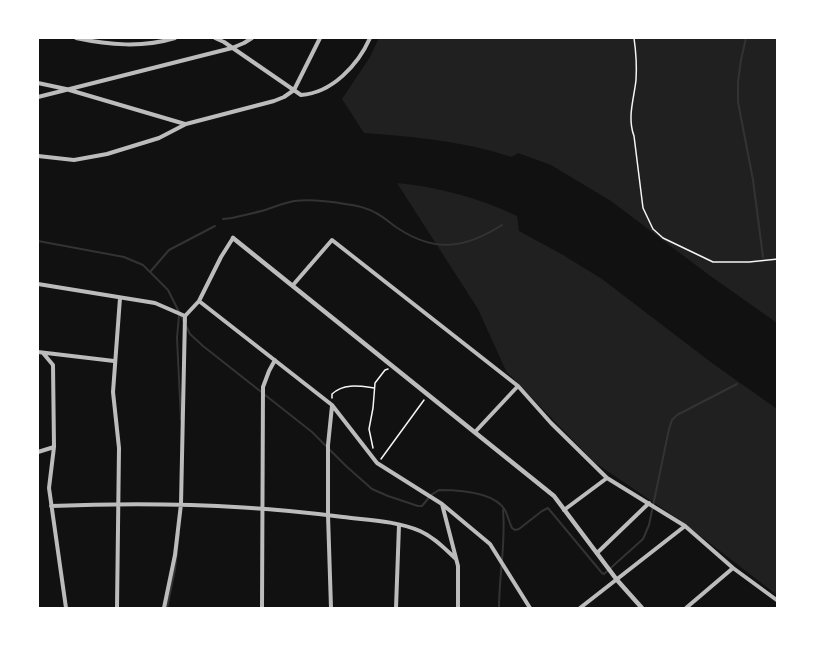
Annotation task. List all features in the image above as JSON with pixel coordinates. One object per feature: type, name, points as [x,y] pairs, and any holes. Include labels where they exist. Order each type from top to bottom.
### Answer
[{"type":"street","points":[[76,38],[115,44],[144,44],[175,38]]},
{"type":"street","points":[[107,43],[109,38]]},
{"type":"street","points":[[215,38],[301,95],[312,94],[326,87],[351,69],[370,38]]},
{"type":"street","points":[[38,97],[232,48],[252,38]]},
{"type":"street","points":[[38,156],[74,160],[107,154],[159,138],[186,124],[284,98],[294,90],[320,38]]},
{"type":"street","points":[[38,83],[186,124]]},
{"type":"street","points":[[164,609],[175,555],[181,504],[185,316],[199,301],[233,238],[554,496],[617,580],[642,609]]},
{"type":"street","points":[[293,285],[332,240],[518,386],[550,423],[607,478],[685,526],[733,568],[777,601]]},
{"type":"street","points":[[38,284],[155,303],[185,316]]},
{"type":"street","points":[[117,609],[119,448],[113,392],[120,298]]},
{"type":"street","points":[[199,301],[332,405],[377,463],[442,504],[490,544],[530,609]]},
{"type":"street","points":[[40,352],[114,361]]},
{"type":"street","points":[[40,352],[53,365],[54,447],[49,488],[66,609]]},
{"type":"street","points":[[262,609],[263,387],[275,360]]},
{"type":"street","points":[[475,432],[518,386]]},
{"type":"street","points":[[331,609],[327,445],[332,405]]},
{"type":"street","points":[[38,452],[54,447]]},
{"type":"street","points":[[564,510],[607,478]]},
{"type":"street","points":[[51,506],[117,503],[181,504],[293,510],[399,525],[420,531],[440,544],[456,559]]},
{"type":"street","points":[[597,553],[649,503]]},
{"type":"street","points":[[442,504],[458,566],[458,609]]},
{"type":"street","points":[[396,609],[399,525]]},
{"type":"street","points":[[580,609],[685,526]]},
{"type":"street","points":[[686,609],[733,568]]},
{"type":"path","points":[[634,38],[637,59],[630,115],[631,126],[643,208],[653,229],[663,238],[713,262],[777,259]]},
{"type":"path","points":[[377,463],[369,429],[375,383],[385,370],[395,368]]},
{"type":"path","points":[[332,405],[332,394],[338,389],[352,385],[375,388]]},
{"type":"path","points":[[377,463],[429,394]]},
{"type":"shaded area","points":[[379,38],[777,38],[777,323],[611,201],[551,165],[518,153],[512,157],[439,140],[364,133],[342,99],[370,57]]},
{"type":"shaded area","points":[[397,183],[458,194],[517,216],[519,231],[602,279],[712,363],[777,409],[777,595],[681,521],[594,462],[506,371],[478,309]]},
{"type":"waterway","points":[[746,38],[738,82],[738,102],[753,180],[763,257]]},
{"type":"waterway","points":[[223,219],[254,213],[294,201],[326,201],[365,208],[413,237],[426,242],[451,245],[476,239],[502,225]]},
{"type":"waterway","points":[[150,272],[169,250],[215,226]]},
{"type":"waterway","points":[[38,241],[124,257],[143,265],[168,290],[190,334],[312,432],[372,489],[418,506],[422,506],[431,495],[439,490],[475,493],[500,504],[515,530],[548,508],[604,574],[643,539],[649,525],[672,420],[677,415],[737,384]]},
{"type":"waterway","points":[[179,315],[177,338],[181,420]]},
{"type":"waterway","points":[[499,608],[504,534],[503,510]]},
{"type":"waterway","points":[[167,608],[179,533]]}]
